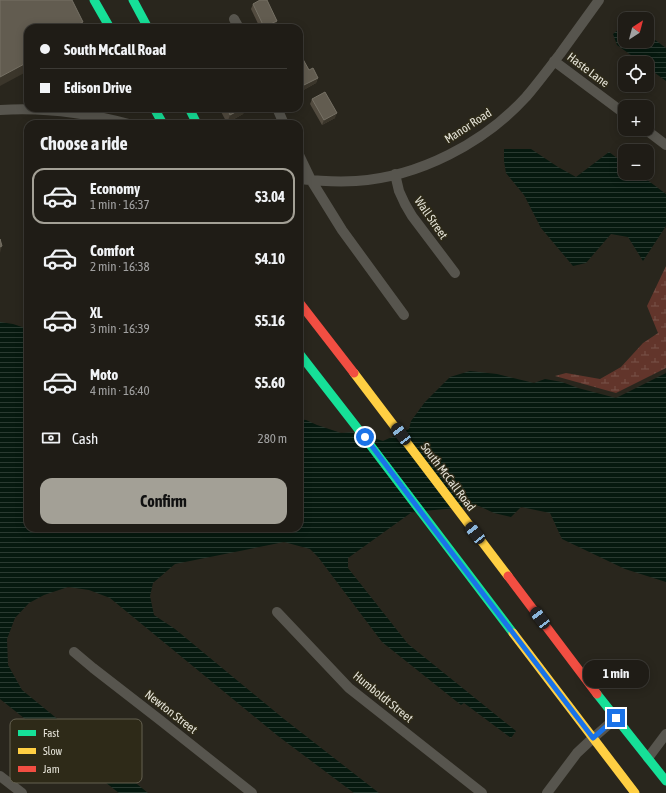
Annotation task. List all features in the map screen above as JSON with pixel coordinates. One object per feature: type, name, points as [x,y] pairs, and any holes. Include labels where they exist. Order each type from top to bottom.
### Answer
[{"type":"main road","points":[[94,0],[108,24]]},
{"type":"main road","points":[[133,0],[146,24]]},
{"type":"main road","name":"South McCall Road","points":[[303,307],[666,782]]},
{"type":"main road","points":[[303,358],[635,793]]},
{"type":"street","name":"Manor Road","points":[[303,179],[357,181],[395,174],[441,158],[478,138],[500,121],[526,97],[544,76],[599,0]]},
{"type":"street","name":"Haste Lane","points":[[554,61],[618,109]]},
{"type":"street","points":[[0,110],[24,110]]},
{"type":"street","points":[[59,112],[86,115],[110,120]]},
{"type":"street","points":[[654,136],[666,145]]},
{"type":"street","points":[[303,163],[311,180],[342,230],[404,315]]},
{"type":"street","name":"Wall Street","points":[[395,174],[399,191],[409,210],[455,272]]},
{"type":"street","name":"Humboldt Street","points":[[277,612],[349,688],[482,793]]},
{"type":"street","name":"Newton Street","points":[[74,652],[92,668],[252,793]]},
{"type":"street","points":[[547,793],[577,753],[616,718]]},
{"type":"street","points":[[648,758],[666,734]]},
{"type":"street","points":[[0,776],[22,793]]},
{"type":"green space","points":[[666,266],[666,368],[616,393],[555,376],[566,373],[600,379],[621,367],[643,343],[658,333],[647,306]]},
{"type":"shaded area","points":[[618,30],[618,46],[617,45],[613,34]]},
{"type":"shaded area","points":[[654,39],[666,48],[666,81],[654,72],[654,56],[632,56],[621,48],[654,48]]},
{"type":"shaded area","points":[[504,149],[531,149],[576,177],[609,152],[618,159],[618,180],[647,180],[666,194],[666,226],[643,261],[628,237],[611,234],[586,263],[573,266],[541,228],[524,195],[506,173]]},
{"type":"shaded area","points":[[0,322],[24,328],[24,532],[303,532],[303,420],[341,433],[354,432],[383,441],[409,429],[411,421],[425,402],[450,377],[470,371],[497,374],[534,383],[545,379],[562,382],[578,388],[616,398],[666,373],[666,582],[625,569],[562,539],[550,513],[521,507],[511,517],[494,513],[479,506],[412,512],[348,558],[348,568],[408,644],[516,731],[511,738],[464,703],[461,705],[382,642],[318,557],[310,549],[284,542],[175,564],[153,583],[150,596],[154,615],[175,629],[284,719],[379,793],[354,793],[278,736],[110,598],[89,590],[68,587],[44,595],[29,603],[15,618],[7,639],[8,665],[22,690],[57,719],[25,719],[0,699]]},
{"type":"shaded area","points":[[106,783],[136,783],[148,793],[119,793]]},
{"type":"building","points":[[0,0],[72,0],[83,22],[79,24],[24,24],[24,64],[0,77]]},
{"type":"building","points":[[260,0],[267,0],[277,21],[270,24],[263,24],[253,4]]},
{"type":"building","points":[[303,59],[309,70],[313,68],[318,78],[303,86]]},
{"type":"building","points":[[325,92],[337,113],[324,120],[312,99]]},
{"type":"building","points":[[229,112],[236,112],[230,115]]},
{"type":"traffic: fast","points":[[94,0],[108,24]]},
{"type":"traffic: fast","points":[[133,0],[146,24]]},
{"type":"traffic: fast","points":[[156,112],[161,120]]},
{"type":"traffic: fast","points":[[191,112],[195,120]]},
{"type":"traffic: fast","points":[[303,358],[513,633]]},
{"type":"traffic: fast","points":[[597,694],[666,781]]},
{"type":"traffic: slow","points":[[354,373],[508,576]]},
{"type":"traffic: slow","points":[[513,633],[635,793]]},
{"type":"traffic: jam","points":[[303,307],[354,373]]},
{"type":"traffic: jam","points":[[508,576],[597,694]]},
{"type":"route","points":[[365,437],[593,738],[616,718]]}]
